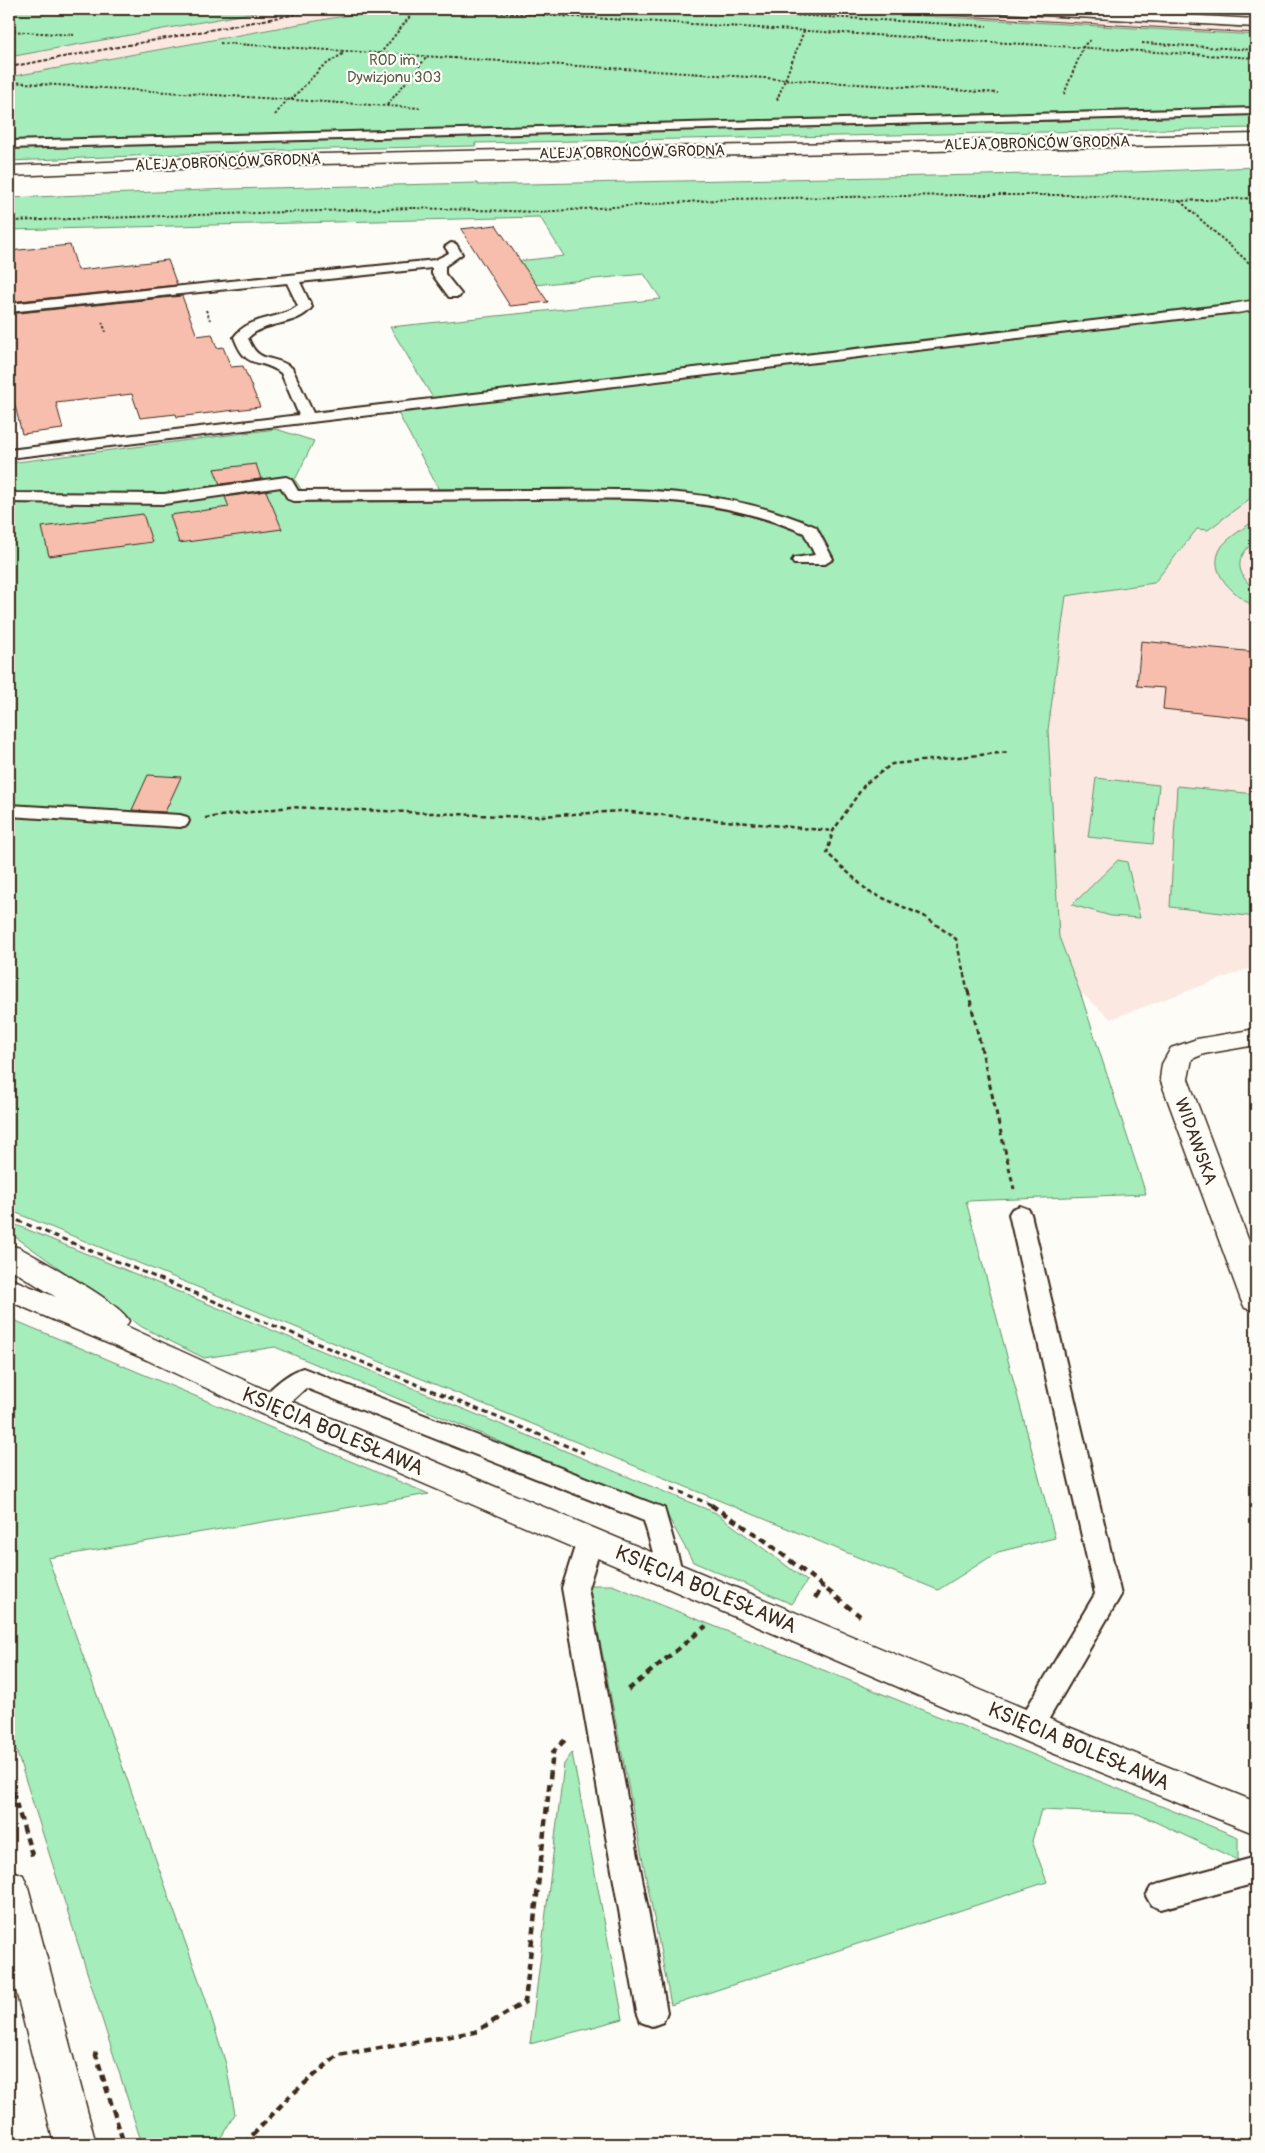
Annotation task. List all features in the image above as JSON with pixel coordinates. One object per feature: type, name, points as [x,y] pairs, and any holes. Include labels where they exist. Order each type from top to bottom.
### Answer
[{"type":"main road","points":[[1004,9],[1256,23]]},
{"type":"main road","name":"ALEJA OBROŃCÓW GRODNA","points":[[9,171],[276,160],[1256,139]]},
{"type":"main road","points":[[1237,308],[1256,305]]},
{"type":"main road","name":"WIDAWSKA","points":[[1256,1037],[1197,1047],[1181,1054],[1176,1064],[1174,1079],[1256,1300]]},
{"type":"main road","name":"KSIĘCIA BOLESŁAWA","points":[[9,1255],[73,1293],[158,1352]]},
{"type":"main road","name":"KSIĘCIA BOLESŁAWA","points":[[9,1290],[158,1352],[270,1405],[1030,1726],[1256,1818]]},
{"type":"main road","points":[[9,1887],[75,2144]]},
{"type":"lane","points":[[9,145],[1256,111]]},
{"type":"lane","points":[[9,308],[438,264],[456,254],[451,246]]},
{"type":"lane","points":[[438,264],[439,274],[454,294]]},
{"type":"lane","points":[[292,279],[305,307],[296,313],[251,328],[241,337],[247,352],[254,357],[287,370],[308,418]]},
{"type":"lane","points":[[9,454],[1237,308]]},
{"type":"lane","points":[[341,414],[350,431]]},
{"type":"lane","points":[[9,497],[164,499],[286,482],[293,496],[655,494],[699,497],[738,503],[810,530],[825,559],[800,561]]},
{"type":"lane","points":[[212,492],[214,500],[240,496]]},
{"type":"lane","points":[[9,810],[180,821]]},
{"type":"lane","points":[[1018,1206],[1108,1595],[1030,1726]]},
{"type":"lane","points":[[270,1405],[303,1378],[655,1515],[670,1574]]},
{"type":"lane","points":[[590,1540],[575,1588],[652,2012]]},
{"type":"lane","points":[[1161,1896],[1256,1870]]},
{"type":"path","points":[[380,54],[416,9]]},
{"type":"path","points":[[443,9],[1256,58]]},
{"type":"path","points":[[685,9],[994,27]]},
{"type":"path","points":[[9,31],[74,35]]},
{"type":"path","points":[[774,107],[804,31]]},
{"type":"path","points":[[1063,97],[1083,48],[1091,40],[1083,37]]},
{"type":"path","points":[[220,43],[1003,93]]},
{"type":"path","points":[[1138,43],[1256,50]]},
{"type":"path","points":[[292,100],[325,65],[337,56],[347,52]]},
{"type":"path","points":[[9,82],[387,106],[426,57]]},
{"type":"path","points":[[9,221],[413,208],[540,212],[740,199],[1077,196],[1179,201],[1256,198]]},
{"type":"path","points":[[1179,201],[1224,244],[1256,269]]},
{"type":"path","points":[[1009,752],[892,764],[865,784],[833,830],[827,853],[869,892],[924,916],[956,940],[1018,1206]]},
{"type":"path","points":[[180,821],[289,807],[526,817],[621,811],[833,830]]},
{"type":"path","points":[[795,1627],[823,1586]]},
{"type":"path","points":[[244,2144],[290,2096],[338,2055],[476,2032],[525,2002],[553,1752],[572,1732],[598,1714],[710,1622]]},
{"type":"path","points":[[9,2106],[17,2144]]},
{"type":"shaded area","points":[[242,9],[382,9],[9,77],[9,52]]},
{"type":"shaded area","points":[[805,9],[923,9],[1256,28],[1256,35]]},
{"type":"shaded area","points":[[1256,494],[1256,966],[1111,1019],[1080,992],[1059,937],[1048,730],[1066,596],[1154,583],[1197,528],[1208,530]]},
{"type":"green space","points":[[9,9],[273,9],[9,57]]},
{"type":"green space","name":"ROD im. Dywizjonu 303","points":[[382,9],[805,9],[1256,35],[1256,108],[9,143],[9,77]]},
{"type":"green space","points":[[923,9],[1256,27],[1256,28]]},
{"type":"green space","points":[[1256,113],[1256,128],[475,143],[476,146],[282,150],[9,161],[9,148],[1017,120],[1057,121]]},
{"type":"green space","points":[[1256,167],[1256,301],[1243,303],[1250,311],[1256,310],[1256,494],[1208,530],[1197,529],[1154,583],[1066,596],[1048,730],[1059,937],[1080,992],[1146,1194],[966,1201],[1055,1538],[998,1552],[938,1590],[9,1210],[9,463],[276,429],[314,441],[295,480],[309,501],[444,499],[398,413],[439,408],[390,327],[661,299],[644,274],[514,287],[500,263],[564,256],[540,217],[9,230],[9,198],[230,189],[1134,172]]},
{"type":"green space","points":[[1256,519],[1256,540],[1244,553],[1240,565],[1244,578],[1256,591],[1256,608],[1225,583],[1217,565],[1218,556],[1225,542]]},
{"type":"green space","points":[[1096,778],[1159,785],[1153,844],[1088,837]]},
{"type":"green space","points":[[1177,786],[1256,794],[1256,917],[1170,907]]},
{"type":"green space","points":[[1118,860],[1127,862],[1140,918],[1111,916],[1072,905]]},
{"type":"green space","points":[[9,1222],[716,1513],[807,1581],[792,1604],[693,1562],[665,1511],[275,1347],[204,1358],[142,1327],[9,1234]]},
{"type":"green space","points":[[9,1318],[429,1494],[48,1558],[206,2000],[226,2064],[235,2114],[217,2144],[142,2144],[9,1728]]},
{"type":"green space","points":[[589,1585],[612,1585],[1238,1837],[1238,1860],[1138,1814],[1041,1810],[1032,1841],[1047,1882],[671,2005]]},
{"type":"green space","points":[[572,1753],[623,2019],[530,2044],[564,1764]]},
{"type":"building","points":[[496,225],[548,302],[510,306],[461,229]]},
{"type":"building","points":[[70,245],[78,270],[168,260],[177,285],[9,302],[9,251]]},
{"type":"building","points":[[182,296],[197,336],[212,334],[217,348],[223,347],[231,367],[243,366],[260,407],[177,417],[176,414],[140,418],[132,394],[56,403],[63,429],[22,434],[9,381],[9,314]]},
{"type":"building","points":[[256,464],[261,479],[220,484],[214,469]]},
{"type":"building","points":[[266,491],[282,529],[179,543],[170,515],[229,507],[225,497]]},
{"type":"building","points":[[143,514],[152,542],[49,556],[42,527]]},
{"type":"building","points":[[1141,641],[1256,652],[1256,719],[1163,709],[1165,688],[1137,686]]},
{"type":"building","points":[[148,775],[181,777],[165,812],[132,810]]},
{"type":"tram line","points":[[836,9],[1256,33]]},
{"type":"railway","points":[[9,67],[324,9]]}]
